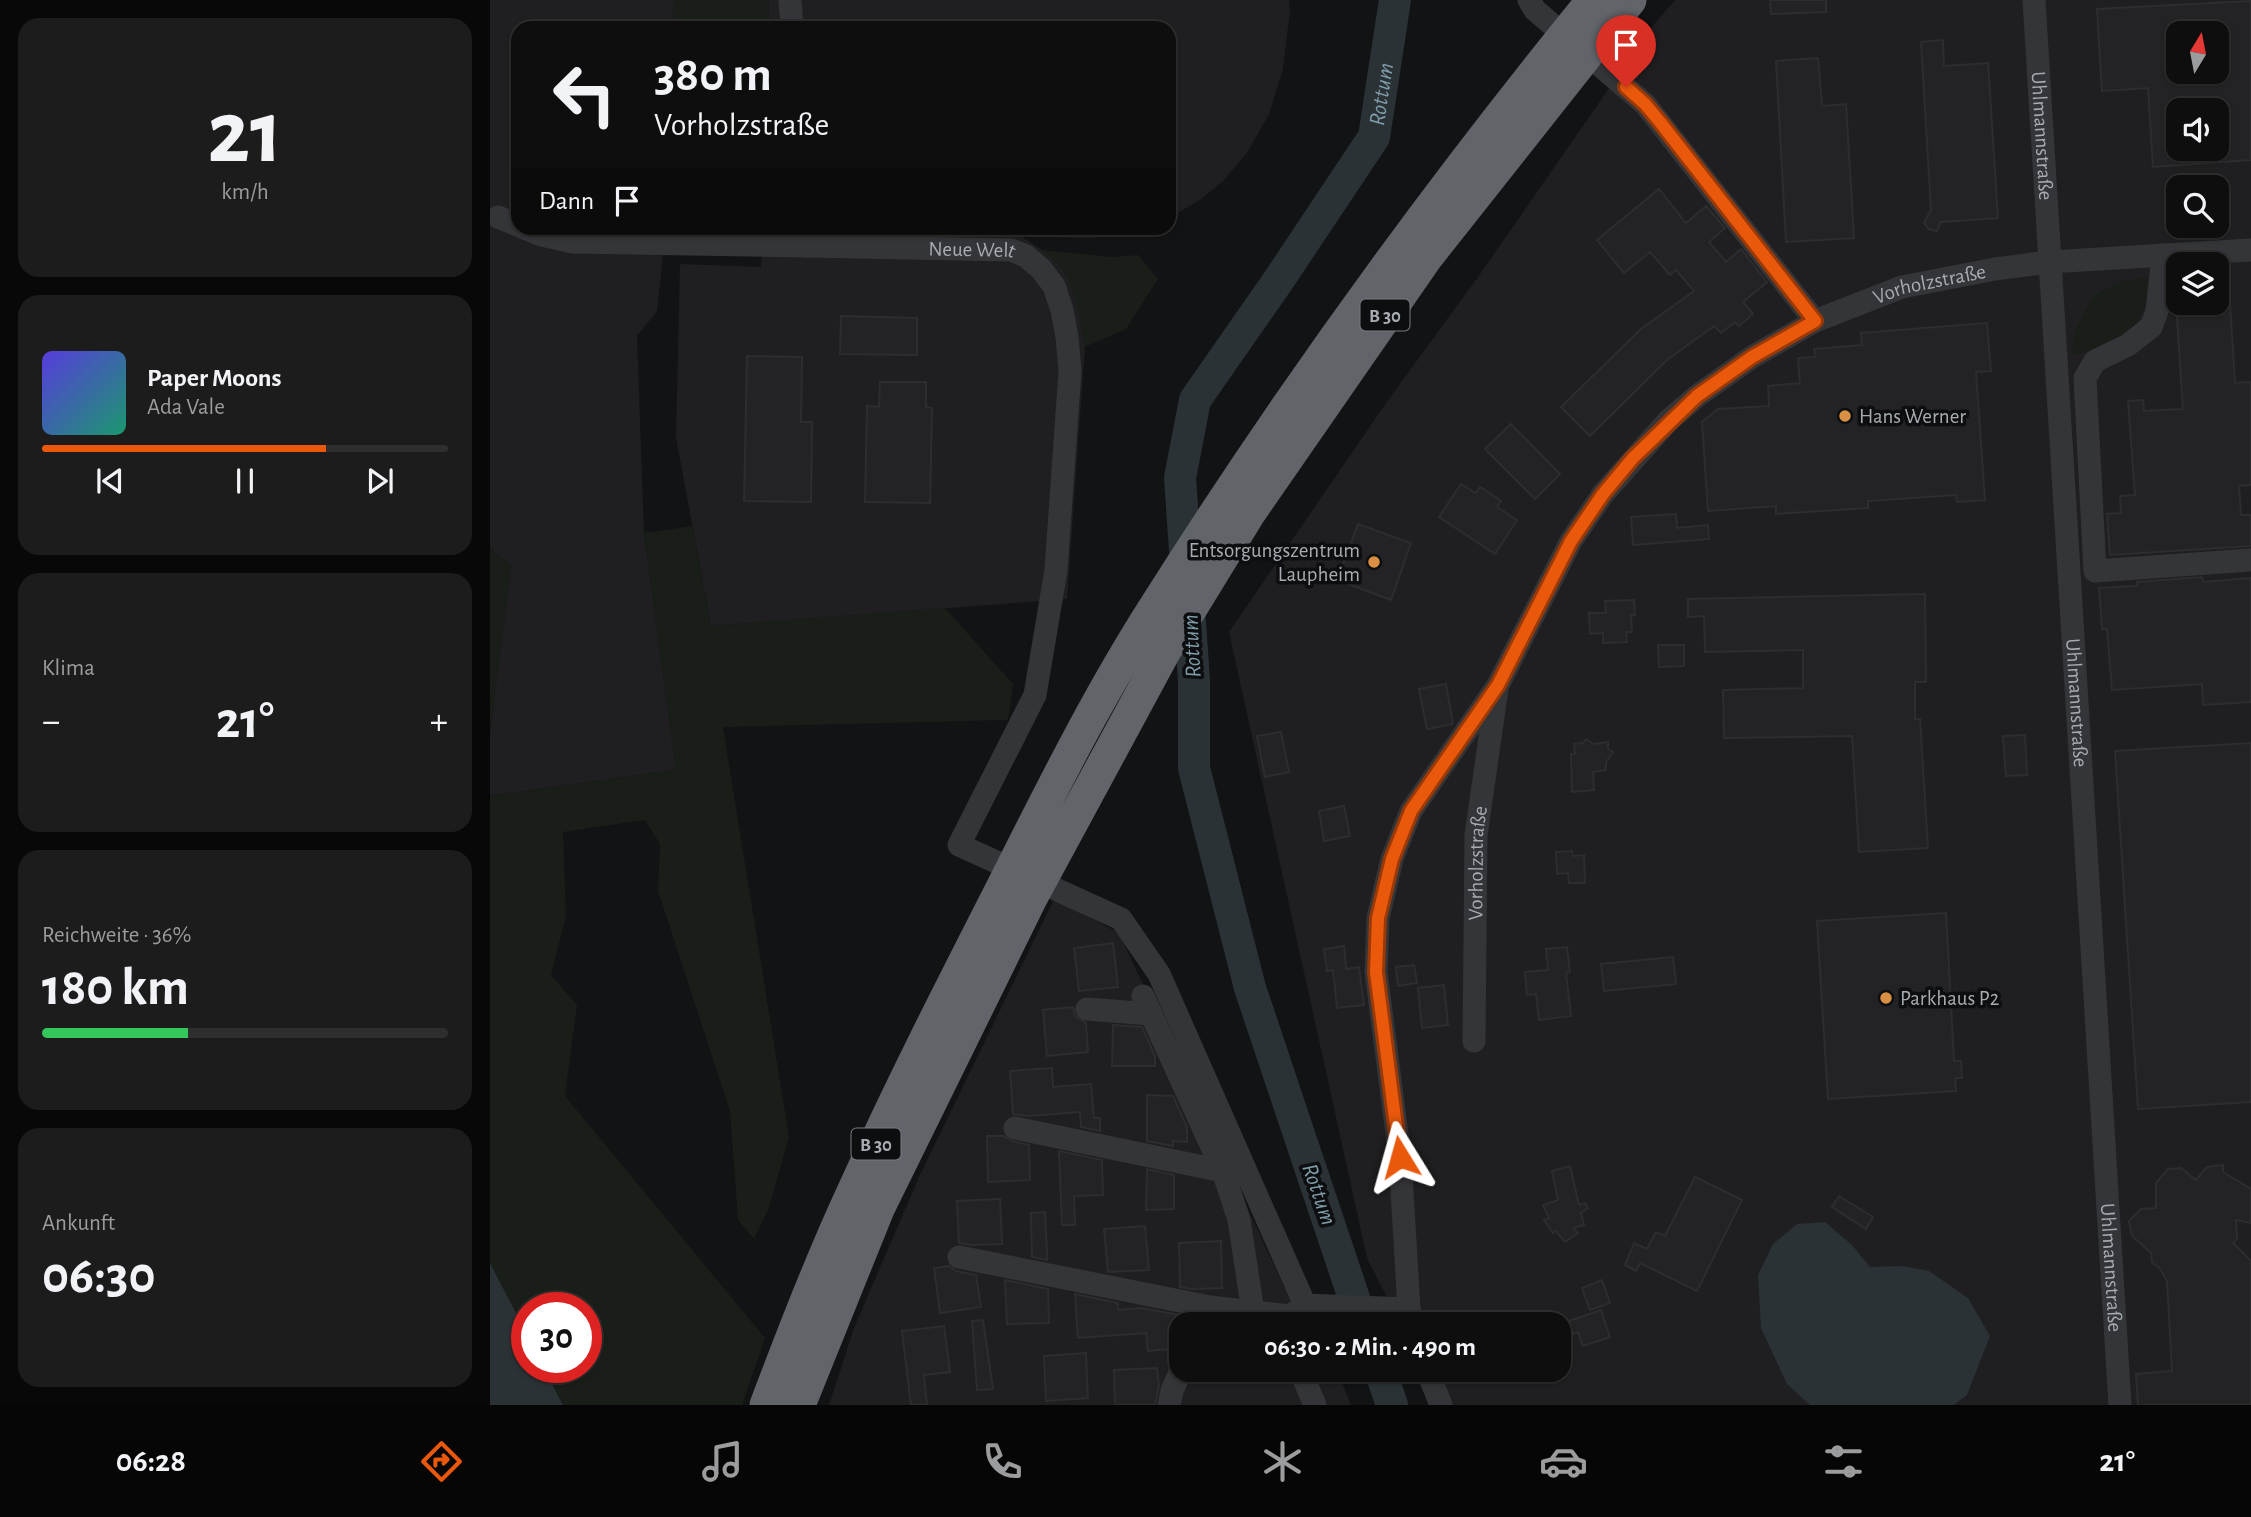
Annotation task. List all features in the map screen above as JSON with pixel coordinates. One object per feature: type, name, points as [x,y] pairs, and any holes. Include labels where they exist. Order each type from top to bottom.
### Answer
[{"type":"highway","name":"B 30","points":[[1039,848],[1280,468],[1594,13],[1630,0]]},
{"type":"highway","name":"B 30","points":[[799,1405],[878,1209],[1015,895],[1039,848],[1099,702],[1153,610],[1339,331],[1408,236],[1561,62]]},
{"type":"highway","name":"B 30","points":[[766,1405],[852,1194],[935,1019],[1015,895]]},
{"type":"street","points":[[790,0],[792,21]]},
{"type":"street","points":[[1529,0],[1535,10],[1645,104],[1815,321]]},
{"type":"street","name":"Uhlmannstraße","points":[[2034,0],[2120,1405]]},
{"type":"street","name":"Neue Welt","points":[[542,235],[573,242],[805,237],[1010,250],[1026,256],[1054,286],[1062,310],[1070,371],[1056,570],[1035,695],[959,845],[1121,919],[1159,974],[1294,1312]]},
{"type":"street","name":"Vorholzstraße","points":[[1411,1312],[1400,1157],[1376,972],[1378,918],[1392,859],[1411,811],[1498,685],[1571,541],[1603,494],[1633,458],[1697,396],[1752,357],[1815,321],[1902,287],[1995,269],[2049,262],[2251,250]]},
{"type":"street","points":[[2056,368],[2095,360],[2128,345],[2151,327],[2157,311],[2163,256]]},
{"type":"street","points":[[2095,360],[2085,378],[2084,389],[2095,570],[2251,560]]},
{"type":"street","name":"Vorholzstraße","points":[[1474,1041],[1476,835],[1498,685]]},
{"type":"street","points":[[1087,1009],[1147,1005],[1223,1171],[1239,1220],[1253,1312]]},
{"type":"street","points":[[1015,1128],[1223,1171]]},
{"type":"street","points":[[959,1257],[1189,1312]]},
{"type":"street","points":[[1307,1312],[1331,1306],[1385,1308],[1397,1312]]},
{"type":"street","points":[[1169,1405],[1176,1382]]},
{"type":"street","points":[[1305,1382],[1315,1405]]},
{"type":"street","points":[[1432,1382],[1441,1405]]},
{"type":"shaded area","points":[[490,0],[674,0],[673,21],[511,21],[511,235],[665,235],[657,311],[637,336],[644,533],[676,770],[490,796],[490,732],[511,565],[490,549]]},
{"type":"shaded area","points":[[674,0],[768,0],[770,21],[673,21]]},
{"type":"shaded area","points":[[768,0],[1289,0],[1290,10],[1283,69],[1269,114],[1247,153],[1223,181],[1200,200],[1176,214],[1176,21],[770,21]]},
{"type":"shaded area","points":[[1675,0],[2251,0],[2251,1405],[1443,1405],[1431,1382],[1571,1382],[1571,1312],[1394,1312],[1367,1258],[1229,632],[1386,403],[1478,277],[1651,28]]},
{"type":"shaded area","points":[[763,235],[1115,235],[1094,238],[1022,237],[1053,257],[1067,276],[1077,300],[1085,347],[1067,599],[711,626],[676,438],[680,264],[761,267]]},
{"type":"shaded area","points":[[1042,250],[1112,257],[1138,255],[1158,279],[1126,329],[1085,347],[1069,281],[1062,269]]},
{"type":"shaded area","points":[[2142,278],[2151,280],[2141,315],[2130,330],[2112,342],[2072,355],[2074,332],[2094,295],[2123,281]]},
{"type":"shaded area","points":[[692,526],[711,626],[945,608],[1013,684],[1008,720],[723,727],[789,1137],[769,1208],[754,1239],[738,1220],[730,1111],[658,891],[660,844],[645,820],[563,832],[566,916],[551,975],[577,1005],[565,1096],[765,1338],[742,1405],[563,1405],[551,1383],[602,1383],[602,1292],[511,1292],[511,1303],[490,1263],[490,796],[676,770],[644,533]]},
{"type":"shaded area","points":[[490,549],[511,565],[490,732]]},
{"type":"shaded area","points":[[1054,899],[1119,933],[1294,1308],[1299,1312],[1169,1312],[1169,1382],[1342,1382],[1351,1405],[829,1405],[854,1328],[919,1177]]},
{"type":"shaded area","points":[[1825,1222],[1852,1245],[1870,1267],[1902,1266],[1929,1271],[1968,1298],[1990,1336],[1967,1395],[1954,1405],[1810,1405],[1787,1384],[1761,1328],[1758,1275],[1773,1244],[1797,1224]]},
{"type":"shaded area","points":[[490,1263],[511,1303],[511,1383],[551,1383],[563,1405],[490,1405]]},
{"type":"building","points":[[1770,0],[1826,0],[1826,12],[1771,14]]},
{"type":"building","points":[[2251,1],[2251,160],[2153,167],[2148,88],[2102,91],[2097,9]]},
{"type":"building","points":[[1943,40],[1944,66],[1988,63],[1998,218],[1941,222],[1937,231],[1929,229],[1924,223],[1931,210],[1921,42]]},
{"type":"building","points":[[1818,58],[1822,106],[1846,104],[1854,238],[1786,242],[1776,61]]},
{"type":"building","points":[[1659,189],[1686,223],[1706,206],[1725,228],[1709,242],[1726,262],[1741,249],[1767,282],[1743,302],[1753,314],[1739,326],[1735,322],[1721,333],[1714,326],[1667,360],[1590,436],[1561,407],[1641,329],[1694,291],[1676,270],[1670,275],[1650,252],[1624,273],[1597,240]]},
{"type":"building","points":[[2230,303],[2235,383],[2251,382],[2251,485],[2239,486],[2241,515],[2251,515],[2251,546],[2110,555],[2107,514],[2121,513],[2120,496],[2135,495],[2128,401],[2143,400],[2144,411],[2183,409],[2177,315],[2229,315]]},
{"type":"building","points":[[841,316],[917,318],[917,355],[840,354]]},
{"type":"building","name":"Hans Werner","points":[[1987,323],[1991,371],[1976,372],[1985,500],[1957,502],[1956,495],[1868,501],[1868,508],[1776,514],[1776,506],[1708,511],[1702,422],[1718,409],[1769,406],[1768,386],[1800,383],[1798,358],[1815,357],[1814,349],[1862,345],[1861,333]]},
{"type":"building","points":[[747,356],[802,357],[801,422],[812,422],[811,502],[744,501]]},
{"type":"building","points":[[880,382],[926,382],[926,407],[932,408],[930,503],[865,502],[867,406],[879,407]]},
{"type":"building","points":[[1511,424],[1560,474],[1535,499],[1485,449]]},
{"type":"building","points":[[1461,484],[1476,493],[1480,487],[1501,501],[1497,507],[1517,520],[1495,554],[1439,517]]},
{"type":"building","points":[[1676,514],[1677,528],[1708,525],[1709,539],[1633,545],[1631,517]]},
{"type":"building","name":"Entsorgungszentrum Laupheim","points":[[1358,524],[1411,543],[1391,600],[1337,580]]},
{"type":"building","points":[[2202,577],[2203,582],[2251,578],[2251,702],[2203,705],[2202,684],[2112,690],[2107,629],[2102,629],[2099,588]]},
{"type":"building","points":[[1925,594],[1926,682],[1915,682],[1915,719],[1920,719],[1928,848],[1859,852],[1852,736],[1724,738],[1723,690],[1803,688],[1803,650],[1705,652],[1704,616],[1688,617],[1688,599]]},
{"type":"building","points":[[1634,600],[1635,615],[1631,615],[1632,632],[1626,632],[1627,642],[1603,643],[1603,633],[1590,634],[1589,613],[1606,613],[1605,601]]},
{"type":"building","points":[[1658,645],[1684,645],[1684,666],[1659,667]]},
{"type":"building","points":[[1446,684],[1453,724],[1427,729],[1419,689]]},
{"type":"building","points":[[1281,732],[1289,772],[1265,777],[1257,736]]},
{"type":"building","points":[[2025,735],[2027,775],[2006,776],[2003,736]]},
{"type":"building","points":[[1586,739],[1593,744],[1608,742],[1608,749],[1613,752],[1606,762],[1606,770],[1593,772],[1594,790],[1572,792],[1571,754],[1575,754],[1574,744],[1583,743]]},
{"type":"building","points":[[2251,743],[2251,1102],[2138,1109],[2115,751]]},
{"type":"building","points":[[1344,806],[1350,836],[1324,841],[1319,811]]},
{"type":"building","points":[[1572,851],[1573,856],[1584,855],[1585,883],[1569,883],[1568,873],[1557,874],[1556,852]]},
{"type":"building","name":"Parkhaus P2","points":[[1946,913],[1954,1061],[1961,1061],[1962,1078],[1955,1078],[1956,1091],[1828,1099],[1817,921]]},
{"type":"building","points":[[1113,943],[1118,987],[1079,991],[1074,948]]},
{"type":"building","points":[[1344,946],[1346,969],[1359,967],[1364,1005],[1337,1008],[1333,970],[1327,971],[1324,949]]},
{"type":"building","points":[[1567,947],[1570,972],[1566,973],[1571,1016],[1539,1020],[1536,994],[1527,995],[1525,972],[1548,970],[1546,949]]},
{"type":"building","points":[[1673,957],[1676,984],[1604,991],[1601,964]]},
{"type":"building","points":[[1414,965],[1417,983],[1398,986],[1396,967]]},
{"type":"building","points":[[1444,985],[1448,1025],[1422,1028],[1418,988]]},
{"type":"building","points":[[1073,1007],[1075,1016],[1086,1023],[1088,1052],[1047,1056],[1043,1010]]},
{"type":"building","points":[[1113,1025],[1142,1027],[1155,1056],[1155,1066],[1112,1066]]},
{"type":"building","points":[[1052,1068],[1053,1087],[1091,1084],[1094,1118],[1100,1118],[1100,1131],[1081,1127],[1080,1112],[1028,1116],[1013,1114],[1010,1071]]},
{"type":"building","points":[[1147,1095],[1173,1096],[1187,1127],[1187,1142],[1173,1141],[1173,1146],[1147,1141]]},
{"type":"building","points":[[987,1136],[1004,1136],[1029,1145],[1030,1180],[988,1182]]},
{"type":"building","points":[[1059,1151],[1102,1160],[1103,1195],[1074,1196],[1075,1225],[1062,1225]]},
{"type":"building","points":[[2223,1165],[2223,1172],[2251,1189],[2251,1223],[2236,1220],[2237,1239],[2233,1243],[2251,1261],[2251,1405],[2138,1405],[2136,1374],[2172,1371],[2167,1281],[2159,1267],[2152,1263],[2151,1253],[2132,1236],[2129,1221],[2141,1209],[2156,1208],[2156,1183],[2168,1169],[2181,1168],[2196,1180],[2207,1167]]},
{"type":"building","points":[[1570,1166],[1579,1205],[1585,1203],[1588,1208],[1581,1213],[1584,1225],[1573,1228],[1578,1233],[1565,1242],[1556,1231],[1553,1233],[1544,1220],[1549,1218],[1543,1205],[1558,1200],[1552,1171]]},
{"type":"building","points":[[1147,1169],[1174,1175],[1174,1209],[1146,1210]]},
{"type":"building","points":[[1695,1177],[1742,1200],[1697,1291],[1640,1263],[1636,1271],[1625,1265],[1634,1243],[1647,1249],[1656,1232],[1665,1236]]},
{"type":"building","points":[[1839,1196],[1873,1217],[1866,1229],[1832,1207]]},
{"type":"building","points":[[1000,1199],[1002,1244],[959,1243],[957,1201]]},
{"type":"building","points":[[1045,1212],[1047,1260],[1032,1257],[1031,1213]]},
{"type":"building","points":[[1145,1226],[1149,1270],[1108,1272],[1104,1229]]},
{"type":"building","points":[[1221,1241],[1222,1288],[1180,1287],[1179,1243]]},
{"type":"building","points":[[949,1266],[956,1271],[976,1275],[981,1307],[940,1313],[934,1268]]},
{"type":"building","points":[[1005,1280],[1048,1289],[1049,1323],[1007,1324]]},
{"type":"building","points":[[1602,1280],[1610,1303],[1590,1310],[1582,1288]]},
{"type":"building","points":[[1075,1294],[1118,1303],[1118,1310],[1141,1308],[1169,1313],[1169,1349],[1148,1351],[1146,1333],[1078,1338]]},
{"type":"building","points":[[1601,1310],[1610,1337],[1583,1346],[1578,1332],[1573,1334],[1571,1320]]},
{"type":"building","points":[[983,1320],[993,1389],[977,1390],[972,1321]]},
{"type":"building","points":[[944,1326],[950,1372],[924,1375],[927,1405],[911,1405],[902,1331]]},
{"type":"building","points":[[1086,1353],[1088,1398],[1046,1401],[1044,1356]]},
{"type":"building","points":[[1157,1368],[1159,1386],[1155,1405],[1115,1405],[1114,1370]]},
{"type":"waterway","name":"Rottum","points":[[1359,1312],[1250,988],[1194,768],[1194,680],[1180,478],[1195,400],[1374,137],[1395,0]]},
{"type":"waterway","name":"Rottum","points":[[1384,1382],[1392,1405]]},
{"type":"place","name":"Hans Werner","points":[[1845,416]]},
{"type":"place","name":"Entsorgungszentrum Laupheim","points":[[1374,562]]},
{"type":"place","name":"Parkhaus P2","points":[[1886,998]]},
{"type":"route","points":[[1400,1157],[1376,972],[1378,918],[1392,859],[1411,811],[1498,685],[1525,627],[1571,541],[1603,494],[1668,421],[1697,396],[1752,357],[1815,321],[1660,122],[1626,87]]}]
